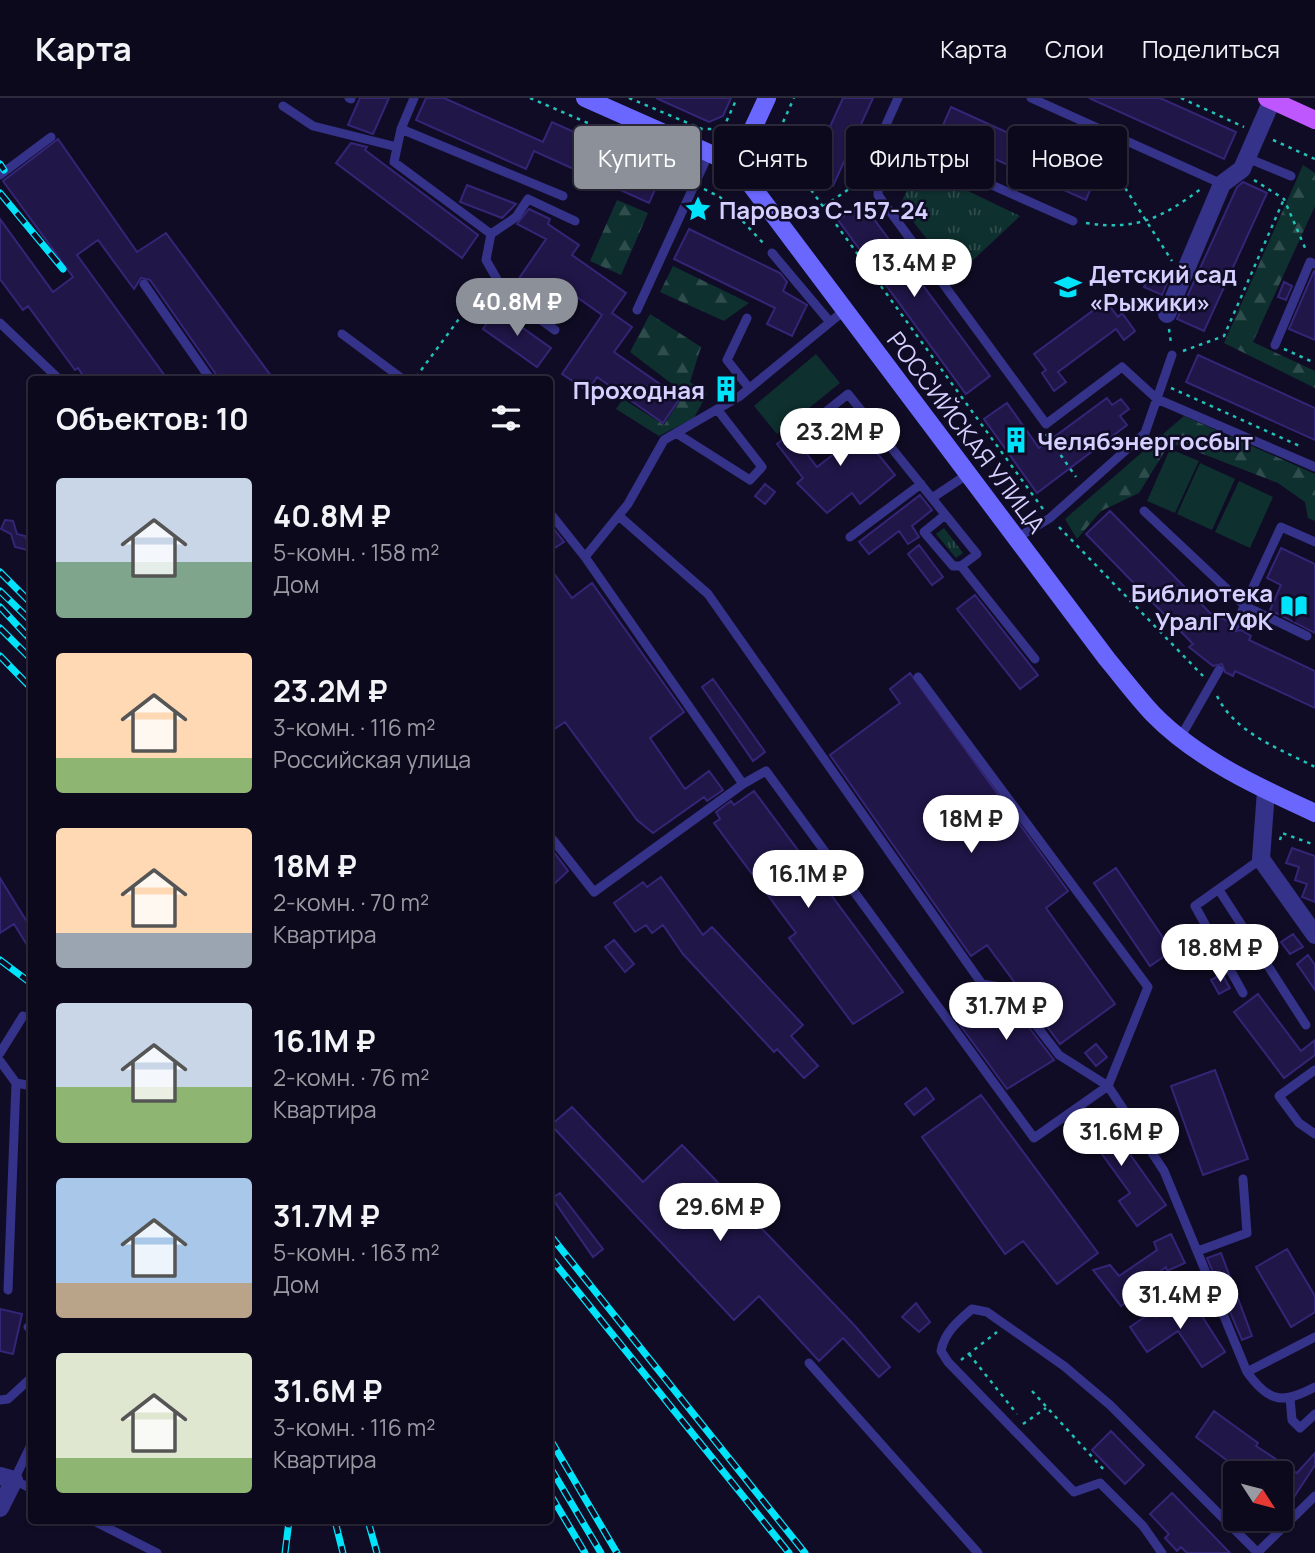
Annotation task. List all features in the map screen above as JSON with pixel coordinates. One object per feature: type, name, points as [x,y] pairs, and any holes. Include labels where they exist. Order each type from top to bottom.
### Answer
[{"type":"main road","name":"РОССИЙСКАЯ УЛИЦА","points":[[585,98],[714,155]]},
{"type":"main road","points":[[754,126],[767,98]]},
{"type":"main road","points":[[1271,99],[1315,120]]},
{"type":"main road","name":"РОССИЙСКАЯ УЛИЦА","points":[[754,189],[1107,659],[1154,715],[1181,737],[1266,791],[1315,813]]},
{"type":"main road","name":"РОССИЙСКАЯ УЛИЦА","points":[[1266,791],[1315,802]]},
{"type":"street","points":[[1167,314],[1223,180],[1242,169],[1271,99]]},
{"type":"street","points":[[1266,791],[1261,859],[1315,935]]},
{"type":"street","points":[[0,1508],[7,1478]]},
{"type":"lane","points":[[414,98],[401,129],[394,162],[491,234]]},
{"type":"lane","points":[[885,126],[898,98]]},
{"type":"lane","points":[[1031,98],[1223,180]]},
{"type":"lane","points":[[283,106],[313,126],[397,147]]},
{"type":"lane","points":[[401,129],[563,196]]},
{"type":"lane","points":[[0,175],[51,137]]},
{"type":"lane","points":[[700,172],[709,153]]},
{"type":"lane","points":[[1247,158],[1291,176]]},
{"type":"lane","points":[[994,186],[1073,221]]},
{"type":"lane","points":[[637,310],[692,189]]},
{"type":"lane","points":[[877,189],[877,195],[1046,424],[1122,368],[1157,399],[1315,467]]},
{"type":"lane","points":[[555,330],[506,295],[486,260],[491,234],[516,217],[528,199],[575,221]]},
{"type":"lane","points":[[772,253],[830,322]]},
{"type":"lane","points":[[1275,345],[1310,262],[1315,264]]},
{"type":"lane","points":[[144,284],[209,376]]},
{"type":"lane","points":[[585,557],[619,516],[664,440],[749,388],[845,310]]},
{"type":"lane","points":[[747,318],[727,360],[749,388]]},
{"type":"lane","points":[[0,324],[56,376]]},
{"type":"lane","points":[[342,334],[399,376]]},
{"type":"lane","points":[[1017,538],[1049,518],[1145,433],[1172,355]]},
{"type":"lane","points":[[798,434],[848,394],[977,554],[961,566],[953,566],[924,532],[945,515]]},
{"type":"lane","points":[[676,433],[750,481],[762,467],[717,409]]},
{"type":"lane","points":[[932,498],[968,474]]},
{"type":"lane","points":[[850,537],[921,484]]},
{"type":"lane","points":[[1144,511],[1245,606],[1307,636]]},
{"type":"lane","points":[[619,516],[708,594],[982,984],[1007,988],[1059,1055],[1108,1086],[1164,1171],[1235,1348],[1257,1386],[1272,1397],[1290,1398],[1315,1387]]},
{"type":"lane","points":[[553,517],[585,557],[743,784]]},
{"type":"lane","points":[[1235,626],[1281,527],[1315,542]]},
{"type":"lane","points":[[961,566],[1035,659]]},
{"type":"lane","points":[[1181,737],[1219,670]]},
{"type":"lane","points":[[553,840],[594,892],[743,784],[766,771],[1034,1138],[1108,1086],[1148,987],[918,677]]},
{"type":"lane","points":[[1243,993],[1195,906],[1261,859]]},
{"type":"lane","points":[[1219,890],[1306,1025]]},
{"type":"lane","points":[[0,1053],[23,1016]]},
{"type":"lane","points":[[0,1061],[16,1083],[8,1290]]},
{"type":"lane","points":[[1315,1070],[1279,1096],[1298,1123],[1315,1134]]},
{"type":"lane","points":[[16,1083],[28,1085]]},
{"type":"lane","points":[[1198,1251],[1248,1233],[1243,1179]]},
{"type":"lane","points":[[1163,1553],[1143,1526],[1100,1483],[1074,1492],[953,1366],[941,1350],[943,1339],[972,1309],[987,1312],[1064,1366],[1110,1405],[1258,1553],[1315,1496]]},
{"type":"lane","points":[[1247,1372],[1315,1337]]},
{"type":"lane","points":[[808,1363],[978,1553]]},
{"type":"lane","points":[[0,1400],[8,1399],[28,1381]]},
{"type":"lane","points":[[1290,1398],[1292,1420],[1300,1428],[1315,1413]]},
{"type":"lane","points":[[28,1449],[7,1478],[28,1487]]},
{"type":"lane","points":[[100,1524],[157,1553]]},
{"type":"path","points":[[629,98],[702,129],[714,129]]},
{"type":"path","points":[[724,126],[737,98]]},
{"type":"path","points":[[781,126],[794,98]]},
{"type":"path","points":[[1085,122],[1102,156],[1183,278]]},
{"type":"path","points":[[1073,221],[1127,226],[1146,221],[1223,180],[1252,179],[1284,199],[1303,240]]},
{"type":"path","points":[[700,188],[720,197],[772,253]]},
{"type":"path","points":[[810,189],[1049,518],[1211,684],[1221,705],[1250,734],[1315,767]]},
{"type":"path","points":[[823,207],[849,189]]},
{"type":"path","points":[[1167,314],[1172,355],[1224,335],[1284,199]]},
{"type":"path","points":[[417,376],[476,296]]},
{"type":"path","points":[[1275,345],[1315,363]]},
{"type":"path","points":[[1162,384],[1303,447]]},
{"type":"path","points":[[1046,424],[1046,434],[1083,488]]},
{"type":"path","points":[[1278,845],[1282,833],[1315,845]]},
{"type":"path","points":[[953,1366],[1005,1325]]},
{"type":"path","points":[[969,1354],[1024,1423]]},
{"type":"path","points":[[1032,1391],[1108,1475]]},
{"type":"path","points":[[1014,1429],[1046,1408]]},
{"type":"green space","points":[[1303,165],[1315,173],[1315,206],[1253,342],[1315,371],[1315,388],[1224,343]]},
{"type":"green space","points":[[908,189],[964,189],[1020,216],[956,276],[900,205]]},
{"type":"green space","points":[[617,200],[648,213],[621,275],[590,261]]},
{"type":"green space","points":[[673,266],[749,303],[724,321],[660,292]]},
{"type":"green space","points":[[650,314],[701,347],[690,382],[707,394],[694,418],[659,436],[616,409],[623,399],[664,425],[684,393],[630,352]]},
{"type":"green space","points":[[816,354],[840,383],[777,434],[754,406]]},
{"type":"green space","points":[[1184,416],[1315,474],[1315,521],[1308,518],[1305,502],[1278,483],[1198,452],[1193,444],[1168,446],[1139,493],[1101,511],[1077,539],[1065,519]]},
{"type":"green space","points":[[1170,449],[1199,461],[1175,513],[1147,501]]},
{"type":"green space","points":[[1200,463],[1235,479],[1212,530],[1177,514]]},
{"type":"green space","points":[[1239,481],[1273,497],[1250,548],[1215,532]]},
{"type":"green space","points":[[944,528],[963,553],[956,558],[936,534]]},
{"type":"building","points":[[360,98],[389,98],[373,134],[348,125]]},
{"type":"building","points":[[426,98],[444,98],[543,142],[552,122],[574,132],[574,169],[534,151],[526,169],[416,120]]},
{"type":"building","points":[[656,98],[731,98],[723,116],[709,122]]},
{"type":"building","points":[[843,98],[873,98],[860,126],[846,126],[846,157],[833,186],[832,126]]},
{"type":"building","points":[[1089,98],[1160,98],[1236,132],[1224,159]]},
{"type":"building","points":[[951,107],[993,126],[943,126]]},
{"type":"building","points":[[994,126],[1008,133],[1008,165],[994,159]]},
{"type":"building","points":[[58,139],[137,252],[166,233],[271,376],[217,376],[150,280],[141,278],[134,289],[98,240],[77,255],[165,376],[83,376],[78,368],[75,370],[28,306],[23,310],[0,279],[0,219],[53,292],[73,277],[3,181]]},
{"type":"building","points":[[351,143],[367,147],[365,150],[478,235],[462,258],[336,163]]},
{"type":"building","points":[[1243,182],[1267,193],[1204,331],[1177,319],[1237,187]]},
{"type":"building","points":[[467,185],[516,204],[502,218],[460,202]]},
{"type":"building","points":[[618,189],[655,189],[649,203]]},
{"type":"building","points":[[1062,189],[1090,189],[1086,200]]},
{"type":"building","points":[[862,203],[990,376],[966,394],[838,220]]},
{"type":"building","points":[[529,209],[550,219],[548,224],[579,245],[572,255],[626,293],[612,313],[632,327],[614,352],[680,398],[663,423],[597,377],[588,391],[562,374],[602,315],[554,281],[536,307],[511,290],[546,239],[517,224]]},
{"type":"building","points":[[689,229],[780,273],[787,282],[783,291],[807,305],[792,336],[767,324],[775,308],[674,259]]},
{"type":"building","points":[[1315,271],[1315,340],[1289,329]]},
{"type":"building","points":[[1150,273],[1168,281],[1162,295],[1144,287]]},
{"type":"building","points":[[1284,282],[1292,286],[1286,300],[1278,297]]},
{"type":"building","points":[[1106,301],[1118,317],[1122,313],[1135,331],[1124,340],[1116,329],[1058,372],[1066,382],[1054,391],[1042,373],[1046,370],[1034,354]]},
{"type":"building","points":[[496,309],[551,348],[537,367],[483,329]]},
{"type":"building","points":[[1198,355],[1315,408],[1315,440],[1186,382]]},
{"type":"building","points":[[1107,398],[1112,405],[1121,399],[1129,409],[1120,416],[1127,425],[1037,493],[984,419],[1007,403],[1039,448]]},
{"type":"building","points":[[848,417],[895,475],[860,504],[852,493],[827,513],[797,483],[803,478],[777,444],[791,433],[817,467],[840,449],[828,434]]},
{"type":"building","points":[[765,484],[775,492],[765,504],[755,496]]},
{"type":"building","points":[[920,495],[932,510],[912,526],[919,537],[908,544],[899,531],[869,554],[859,542]]},
{"type":"building","points":[[1110,511],[1217,620],[1220,617],[1229,622],[1231,632],[1241,630],[1251,636],[1249,640],[1315,671],[1315,708],[1235,671],[1233,676],[1225,672],[1222,664],[1213,666],[1189,647],[1193,644],[1086,534]]},
{"type":"building","points":[[5,520],[13,521],[17,534],[25,536],[28,550],[15,547],[11,534],[1,529]]},
{"type":"building","points":[[553,528],[564,542],[553,549]]},
{"type":"building","points":[[919,545],[943,577],[932,585],[908,554]]},
{"type":"building","points":[[1281,548],[1315,564],[1315,633],[1270,610],[1281,585],[1267,578]]},
{"type":"building","points":[[553,572],[572,598],[592,583],[684,712],[650,738],[685,789],[709,771],[723,790],[707,801],[704,797],[653,833],[637,820],[565,722],[553,730]]},
{"type":"building","points":[[975,595],[1038,675],[1020,689],[957,609]]},
{"type":"building","points":[[910,673],[1068,891],[1046,908],[1115,1004],[1060,1044],[987,945],[971,956],[830,755],[900,703],[890,689]]},
{"type":"building","points":[[713,679],[765,752],[753,761],[702,687]]},
{"type":"building","points":[[754,791],[903,992],[853,1024],[789,938],[796,933],[714,823],[720,819],[716,812],[731,801],[734,805]]},
{"type":"building","points":[[1292,848],[1315,856],[1315,902],[1302,897],[1307,884],[1295,880],[1299,867],[1286,863]]},
{"type":"building","points":[[553,851],[568,871],[553,885]]},
{"type":"building","points":[[1116,868],[1172,951],[1150,966],[1094,883]]},
{"type":"building","points":[[661,877],[703,935],[712,927],[803,1025],[791,1036],[818,1066],[804,1078],[777,1049],[774,1052],[683,954],[663,925],[652,933],[646,925],[635,932],[614,903],[643,882],[647,887]]},
{"type":"building","points":[[0,878],[28,924],[28,947],[14,924],[0,933]]},
{"type":"building","points":[[1293,934],[1303,947],[1290,954],[1281,942]]},
{"type":"building","points":[[614,940],[634,964],[625,972],[605,947]]},
{"type":"building","points":[[1308,955],[1315,965],[1315,990],[1297,964]]},
{"type":"building","points":[[1222,974],[1230,988],[1219,994],[1211,980]]},
{"type":"building","points":[[1003,994],[1054,1060],[1007,1089],[960,1025]]},
{"type":"building","points":[[1258,994],[1301,1051],[1315,1040],[1315,1055],[1284,1078],[1234,1012]]},
{"type":"building","points":[[1096,1044],[1107,1057],[1096,1066],[1085,1053]]},
{"type":"building","points":[[1215,1070],[1248,1159],[1203,1175],[1171,1086]]},
{"type":"building","points":[[926,1088],[934,1099],[914,1115],[905,1104]]},
{"type":"building","points":[[981,1095],[1098,1253],[1057,1284],[1023,1241],[1005,1254],[922,1137]]},
{"type":"building","points":[[572,1107],[643,1182],[682,1145],[855,1326],[890,1367],[879,1377],[843,1338],[819,1361],[759,1296],[734,1320],[553,1127],[553,1123]]},
{"type":"building","points":[[1100,1112],[1166,1205],[1137,1226],[1119,1201],[1130,1193],[1096,1146],[1087,1152],[1072,1132]]},
{"type":"building","points":[[560,1193],[603,1249],[593,1257],[553,1197]]},
{"type":"building","points":[[1171,1234],[1185,1263],[1167,1271],[1166,1267],[1131,1292],[1134,1296],[1121,1306],[1093,1270],[1110,1265],[1119,1276],[1157,1250],[1154,1242]]},
{"type":"building","points":[[1287,1249],[1315,1296],[1315,1312],[1291,1327],[1256,1267]]},
{"type":"building","points":[[1221,1253],[1252,1336],[1242,1340],[1207,1258]]},
{"type":"building","points":[[1189,1296],[1225,1352],[1202,1367],[1178,1331],[1147,1352],[1130,1327],[1152,1312],[1156,1317]]},
{"type":"building","points":[[916,1303],[930,1322],[919,1332],[902,1317]]},
{"type":"building","points":[[0,1309],[22,1314],[13,1354],[0,1351]]},
{"type":"building","points":[[1214,1411],[1279,1461],[1228,1461],[1196,1437]]},
{"type":"building","points":[[1111,1431],[1144,1465],[1125,1484],[1092,1450]]},
{"type":"building","points":[[1315,1453],[1315,1465],[1293,1498],[1293,1470],[1297,1473]]},
{"type":"building","points":[[1172,1493],[1230,1553],[1187,1553],[1181,1547],[1177,1551],[1165,1538],[1169,1534],[1150,1514]]},
{"type":"railway","points":[[0,164],[4,170]]},
{"type":"railway","points":[[0,193],[63,269]]},
{"type":"railway","points":[[0,572],[28,600]]},
{"type":"railway","points":[[0,591],[28,618]]},
{"type":"railway","points":[[0,607],[28,637]]},
{"type":"railway","points":[[0,628],[28,656]]},
{"type":"railway","points":[[0,656],[28,685]]},
{"type":"railway","points":[[0,960],[28,981]]},
{"type":"railway","points":[[553,1239],[805,1553]]},
{"type":"railway","points":[[553,1261],[789,1553]]},
{"type":"railway","points":[[553,1444],[617,1553]]},
{"type":"railway","points":[[553,1472],[601,1553]]},
{"type":"railway","points":[[553,1499],[585,1553]]},
{"type":"railway","points":[[285,1553],[289,1524]]},
{"type":"railway","points":[[336,1524],[343,1553]]},
{"type":"railway","points":[[369,1524],[377,1553]]},
{"type":"place","name":"Паровоз С-157-24","points":[[698,209]]},
{"type":"place","name":"Детский сад «Рыжики»","points":[[1068,287]]},
{"type":"place","name":"Проходная","points":[[726,389]]},
{"type":"place","name":"Челябэнергосбыт","points":[[1016,440]]},
{"type":"place","name":"Библиотека УралГУФК","points":[[1294,606]]}]
